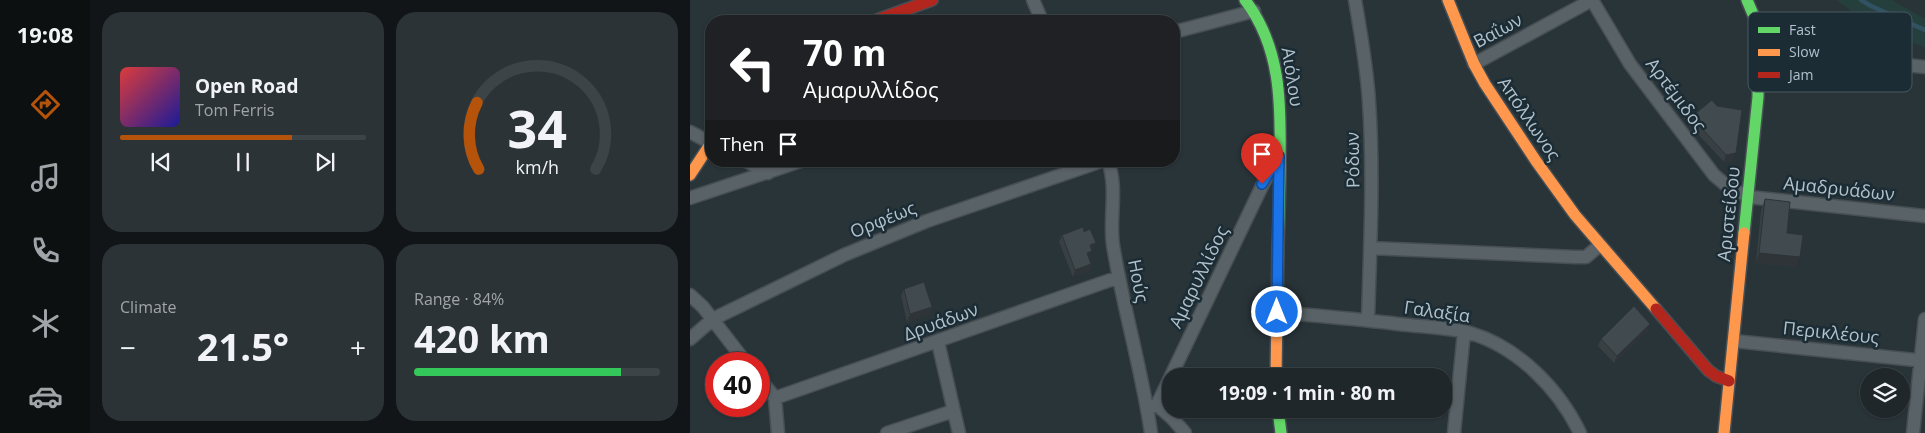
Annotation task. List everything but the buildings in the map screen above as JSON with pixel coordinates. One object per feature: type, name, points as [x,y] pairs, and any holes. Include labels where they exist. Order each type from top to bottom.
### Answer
[{"type":"street","points":[[891,15],[932,0]]},
{"type":"street","points":[[1032,0],[1039,15]]},
{"type":"street","name":"Αιόλου","points":[[1245,0],[1254,11],[1269,42],[1278,75],[1281,112],[1276,368]]},
{"type":"street","name":"Ρόδων","points":[[1355,0],[1364,54],[1369,103],[1370,248],[1368,320]]},
{"type":"street","name":"Απόλλωνος","points":[[1448,0],[1474,64],[1510,125],[1574,215],[1708,370],[1716,376],[1729,381]]},
{"type":"street","name":"Βαΐων","points":[[1474,64],[1592,0]]},
{"type":"street","name":"Αρτέμιδος","points":[[1592,0],[1630,64],[1714,175],[1727,186],[1749,197]]},
{"type":"street","name":"Αριστείδου","points":[[1747,0],[1752,12]]},
{"type":"street","points":[[1180,30],[1254,11]]},
{"type":"street","points":[[1912,66],[1925,67]]},
{"type":"street","name":"Αριστείδου","points":[[1724,433],[1758,92]]},
{"type":"street","points":[[690,132],[705,140]]},
{"type":"street","points":[[690,176],[705,152]]},
{"type":"street","name":"Αμαρυλλίδος","points":[[1152,406],[1262,184],[1279,156]]},
{"type":"street","points":[[757,167],[768,173]]},
{"type":"street","points":[[690,198],[784,167]]},
{"type":"street","name":"Ορφέως","points":[[690,339],[712,319],[844,255],[927,220],[1084,167]]},
{"type":"street","name":"Ηούς","points":[[1109,167],[1112,186],[1113,242],[1118,276],[1152,406],[1151,433]]},
{"type":"street","name":"Αμαδρυάδων","points":[[1749,197],[1925,216]]},
{"type":"street","points":[[1370,248],[1586,257],[1600,245]]},
{"type":"street","name":"Δρυάδων","points":[[775,398],[938,342],[1118,276]]},
{"type":"street","points":[[690,295],[738,352]]},
{"type":"street","name":"Γαλαξία","points":[[1277,312],[1368,320],[1464,332],[1494,343],[1524,363],[1555,394],[1580,433]]},
{"type":"street","points":[[1913,433],[1923,360],[1925,319]]},
{"type":"street","points":[[1454,433],[1464,332]]},
{"type":"street","name":"Περικλέους","points":[[1734,341],[1923,360]]},
{"type":"street","points":[[938,342],[959,433]]},
{"type":"street","points":[[770,392],[775,398],[778,433]]},
{"type":"street","points":[[1152,406],[1172,418],[1185,433]]},
{"type":"street","points":[[887,433],[953,411]]},
{"type":"street","points":[[1280,418],[1282,433]]},
{"type":"green space","points":[[1836,0],[1892,0],[1925,19],[1925,48],[1912,42],[1912,12],[1854,12]]},
{"type":"waterway","points":[[1861,0],[1884,12]]},
{"type":"waterway","points":[[1912,24],[1925,30]]},
{"type":"traffic: fast","points":[[1245,0],[1257,18],[1266,37],[1272,56],[1279,97],[1280,193],[1278,247]]},
{"type":"traffic: fast","points":[[1747,0],[1752,12]]},
{"type":"traffic: fast","points":[[1744,233],[1758,92]]},
{"type":"traffic: fast","points":[[1279,418],[1281,433]]},
{"type":"traffic: slow","points":[[1448,0],[1474,64],[1485,84],[1536,161],[1575,215],[1656,309]]},
{"type":"traffic: slow","points":[[690,175],[705,152]]},
{"type":"traffic: slow","points":[[1724,433],[1744,233]]},
{"type":"traffic: slow","points":[[1276,368],[1278,247]]},
{"type":"traffic: jam","points":[[891,15],[932,0]]},
{"type":"traffic: jam","points":[[1656,309],[1708,370],[1716,376],[1729,381]]},
{"type":"route","points":[[1262,184],[1279,156],[1277,312]]}]
